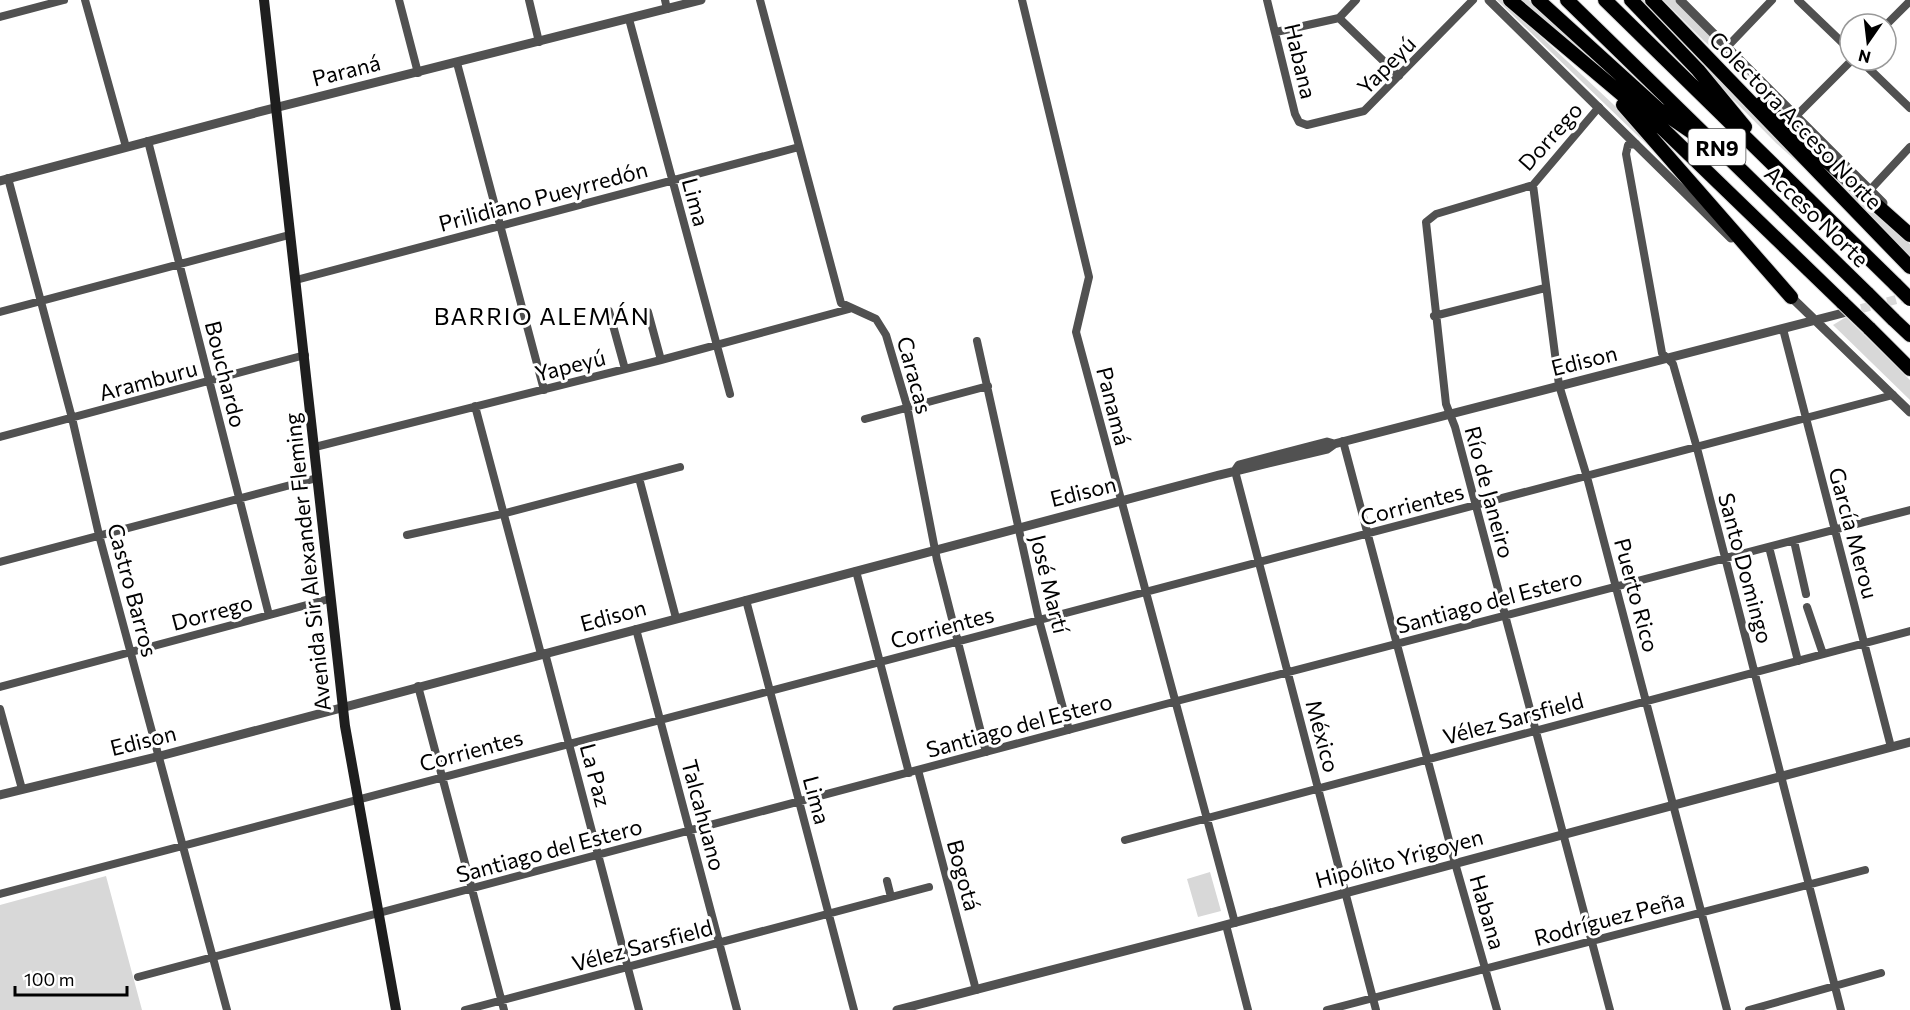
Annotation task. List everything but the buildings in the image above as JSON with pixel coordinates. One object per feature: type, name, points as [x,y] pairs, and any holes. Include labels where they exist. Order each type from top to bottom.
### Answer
[{"type":"highway","points":[[1510,0],[1664,130],[1843,308],[1869,328],[1910,369]]},
{"type":"highway","points":[[1538,0],[1659,109],[1729,160]]},
{"type":"highway","name":"Acceso Norte","points":[[1567,0],[1910,335]]},
{"type":"highway","name":"Acceso Norte","points":[[1605,0],[1910,299]]},
{"type":"highway","points":[[1631,0],[1698,70],[1791,182]]},
{"type":"highway","name":"Colectora Acceso Norte","points":[[1652,0],[1910,267]]},
{"type":"highway","points":[[1678,27],[1910,236]]},
{"type":"highway","points":[[1578,57],[1631,113],[1791,297]]},
{"type":"main road","name":"Avenida Sir Alexander Fleming","points":[[264,0],[289,235],[315,447],[329,599],[343,708],[357,799],[396,1010]]},
{"type":"street","points":[[0,17],[64,0]]},
{"type":"street","points":[[85,0],[126,147]]},
{"type":"street","points":[[399,0],[418,73]]},
{"type":"street","points":[[529,0],[539,42]]},
{"type":"street","name":"Paraná","points":[[4,179],[276,107],[629,19],[666,4],[701,0]]},
{"type":"street","points":[[760,0],[841,303],[849,309]]},
{"type":"street","name":"Panamá","points":[[1022,0],[1089,277],[1076,332],[1208,818],[1248,1010]]},
{"type":"street","name":"Habana","points":[[1267,0],[1295,114],[1299,122],[1306,125]]},
{"type":"street","points":[[1276,32],[1339,18],[1356,0]]},
{"type":"street","name":"Yapeyú","points":[[1306,125],[1364,111],[1473,0]]},
{"type":"street","points":[[1489,0],[1910,412]]},
{"type":"street","points":[[1680,0],[1910,230]]},
{"type":"street","points":[[1727,47],[1772,0]]},
{"type":"street","points":[[1798,0],[1838,38]]},
{"type":"street","points":[[1898,13],[1910,1]]},
{"type":"street","points":[[1339,18],[1399,76]]},
{"type":"street","name":"Lima","points":[[629,19],[730,394]]},
{"type":"street","points":[[457,63],[544,390]]},
{"type":"street","points":[[1796,116],[1839,72]]},
{"type":"street","points":[[1872,72],[1910,108]]},
{"type":"street","name":"Dorrego","points":[[1426,222],[1436,214],[1533,185],[1599,107]]},
{"type":"street","name":"Bouchardo","points":[[148,141],[269,615]]},
{"type":"street","name":"Santo Domingo","points":[[1636,144],[1628,145],[1626,154],[1662,353],[1673,364],[1696,448],[1841,1010]]},
{"type":"street","name":"Prilidiano Pueyrredón","points":[[296,280],[799,147]]},
{"type":"street","points":[[1870,190],[1910,147]]},
{"type":"street","name":"Castro Barros","points":[[4,179],[72,418],[99,535],[227,1010]]},
{"type":"street","name":"Puerto Rico","points":[[1533,185],[1559,386],[1587,477],[1727,1010]]},
{"type":"street","name":"Río de Janeiro","points":[[1426,222],[1434,316],[1449,415],[1476,506],[1610,1010]]},
{"type":"street","points":[[0,312],[289,235]]},
{"type":"street","points":[[1434,316],[1545,288]]},
{"type":"street","name":"Edison","points":[[0,795],[343,708],[418,686],[1235,471],[1239,465],[1281,453],[1327,442],[1339,442],[1783,330],[1815,321],[1843,308]]},
{"type":"street","name":"Yapeyú","points":[[315,447],[661,360],[849,309]]},
{"type":"street","name":"Caracas","points":[[849,309],[866,312],[880,323],[907,406],[957,642],[986,752]]},
{"type":"street","points":[[609,311],[625,369]]},
{"type":"street","points":[[648,312],[661,360]]},
{"type":"street","name":"García Merou","points":[[1783,330],[1891,747]]},
{"type":"street","name":"José Martí","points":[[977,341],[1039,620],[1070,730]]},
{"type":"street","name":"Aramburu","points":[[0,437],[305,355]]},
{"type":"street","points":[[865,419],[988,386]]},
{"type":"street","name":"Corrientes","points":[[0,894],[1893,395]]},
{"type":"street","name":"La Paz","points":[[475,406],[502,514],[569,743],[639,1010]]},
{"type":"street","name":"Habana","points":[[1339,442],[1369,534],[1455,863],[1497,1010]]},
{"type":"street","points":[[407,535],[502,514],[680,467]]},
{"type":"street","name":"México","points":[[1235,471],[1376,1010]]},
{"type":"street","points":[[0,562],[317,477]]},
{"type":"street","points":[[639,478],[676,618]]},
{"type":"street","name":"Santiago del Estero","points":[[138,977],[214,959],[1177,701],[1910,510]]},
{"type":"street","points":[[1794,540],[1806,594]]},
{"type":"street","points":[[1769,547],[1798,661]]},
{"type":"street","name":"Bogotá","points":[[856,571],[880,662],[976,990]]},
{"type":"street","name":"Dorrego","points":[[0,687],[329,599]]},
{"type":"street","name":"Lima","points":[[746,600],[854,1010]]},
{"type":"street","points":[[1807,607],[1824,654]]},
{"type":"street","name":"Talcahuano","points":[[636,629],[738,1010]]},
{"type":"street","name":"Vélez Sarsfield","points":[[1125,840],[1910,631]]},
{"type":"street","points":[[418,686],[504,1010]]},
{"type":"street","points":[[0,709],[22,789]]},
{"type":"street","name":"Hipólito Yrigoyen","points":[[897,1010],[1231,924],[1910,742]]},
{"type":"street","name":"Rodríguez Peña","points":[[1327,1010],[1865,870]]},
{"type":"street","points":[[887,881],[891,897]]},
{"type":"street","name":"Vélez Sarsfield","points":[[465,1010],[929,887]]},
{"type":"street","points":[[1749,1010],[1881,973]]},
{"type":"shaded area","points":[[1497,0],[1502,0],[1614,105],[1691,187]]},
{"type":"shaded area","points":[[1519,0],[1529,0],[1671,128]]},
{"type":"shaded area","points":[[1635,0],[1644,0],[1816,179],[1776,143]]},
{"type":"shaded area","points":[[1663,0],[1675,0],[1859,182],[1704,41]]},
{"type":"shaded area","points":[[1813,161],[1910,244],[1910,257]]},
{"type":"shaded area","points":[[1846,317],[1910,380],[1910,400],[1833,325]]},
{"type":"shaded area","points":[[1210,872],[1221,911],[1198,917],[1187,879]]},
{"type":"shaded area","points":[[106,876],[142,1010],[0,1010],[0,905]]},
{"type":"tunnel","points":[[1848,312],[1910,296]]},
{"type":"district","name":"BARRIO ALEMÁN","points":[[542,315]]}]
